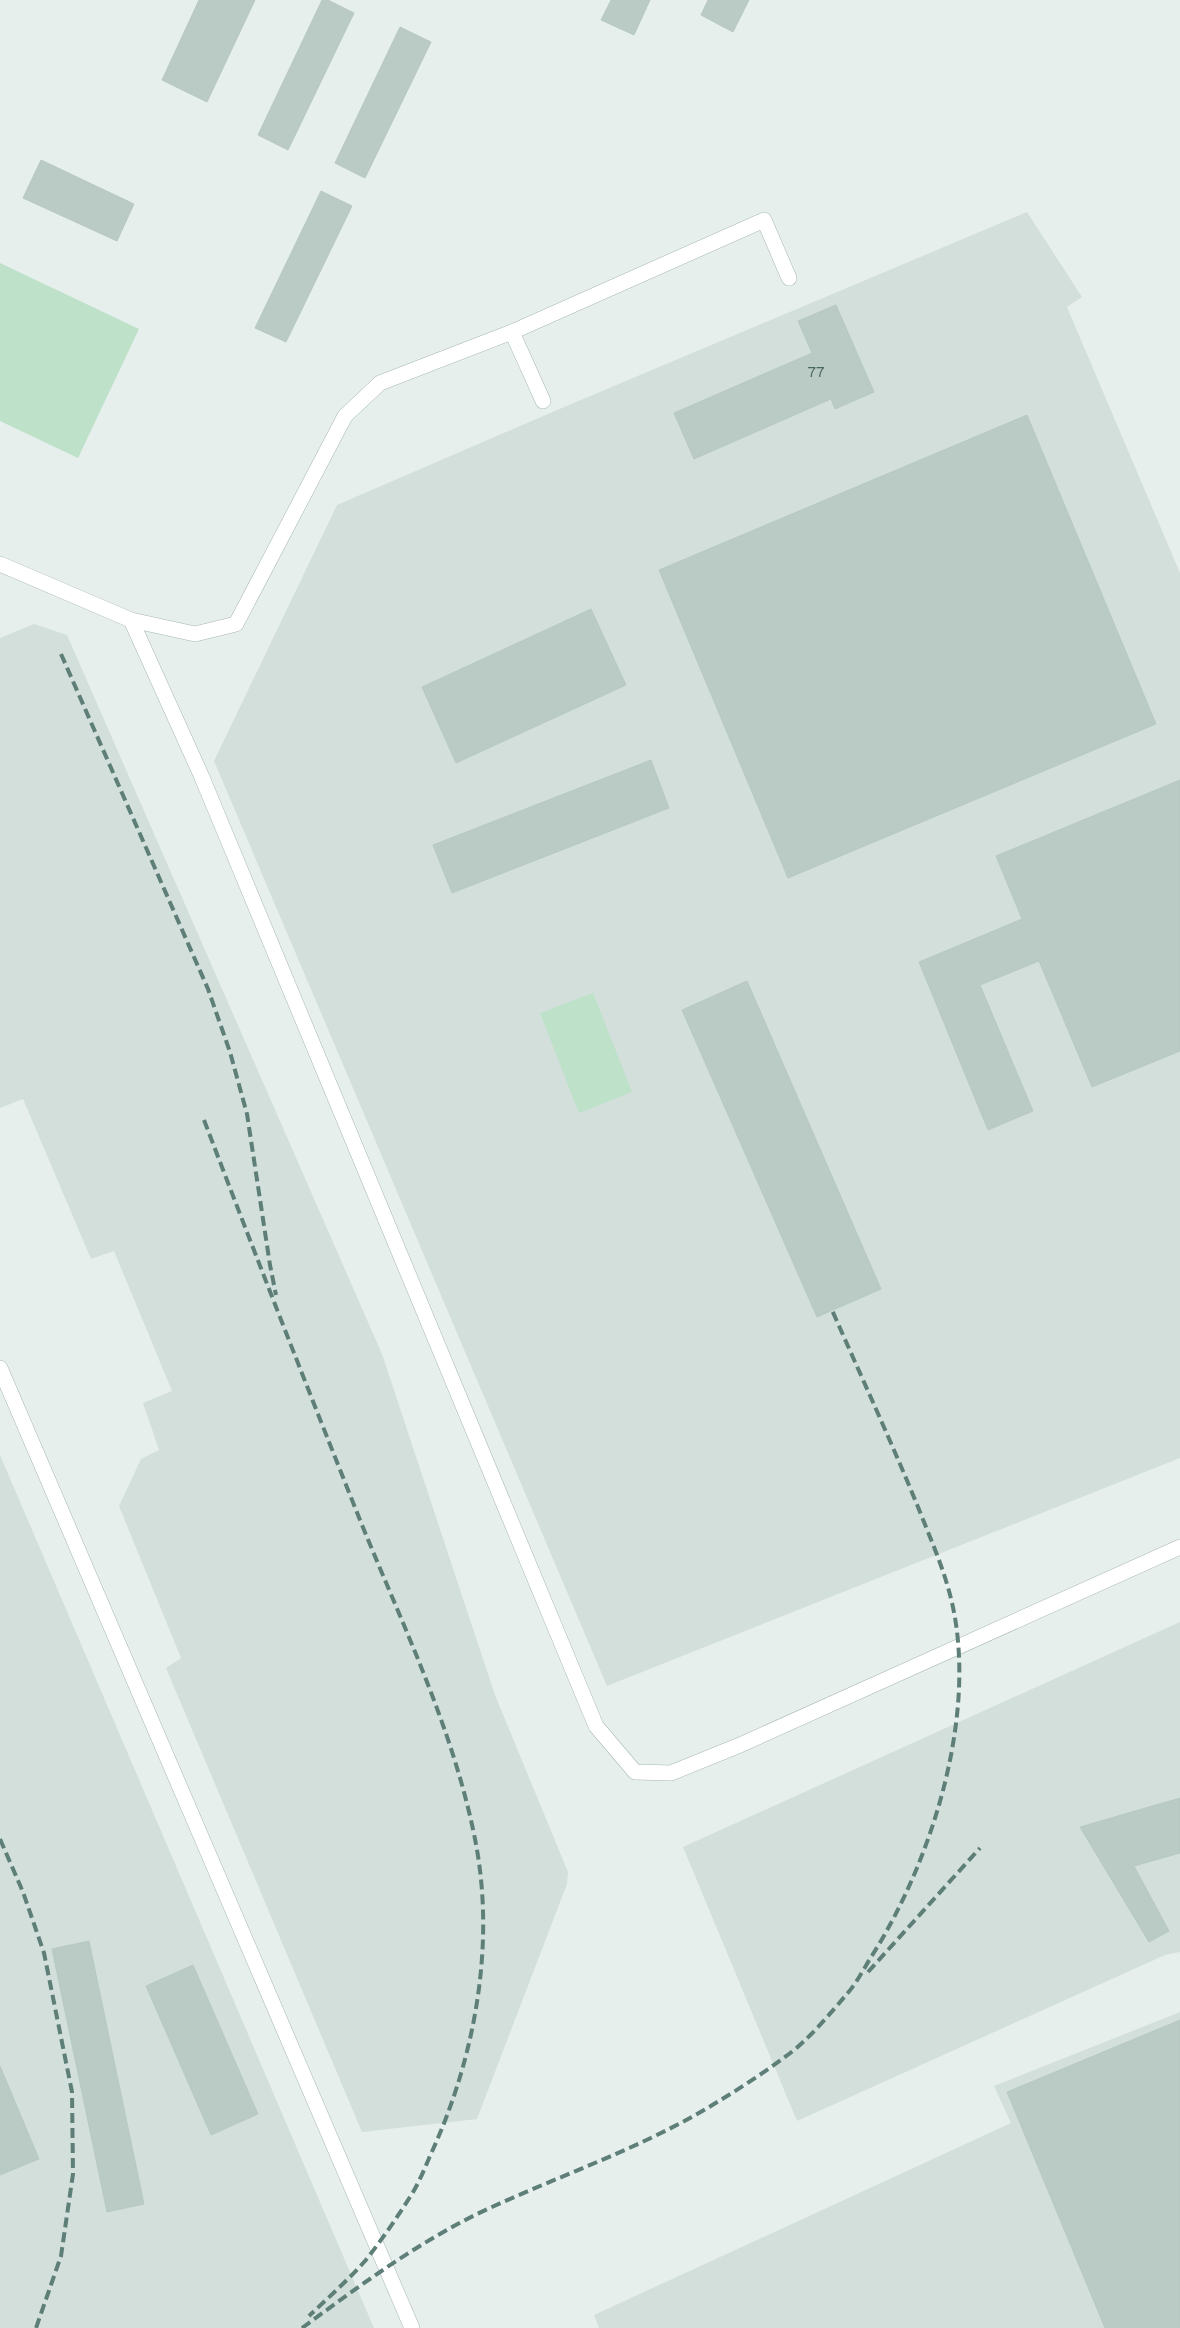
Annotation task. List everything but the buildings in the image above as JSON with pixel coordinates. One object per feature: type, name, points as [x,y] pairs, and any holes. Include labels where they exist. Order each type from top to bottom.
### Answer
[{"type":"street","points":[[0,564],[131,620],[195,634],[236,624],[345,416],[380,383],[512,332],[764,220],[789,278]]},
{"type":"street","points":[[512,332],[543,401]]},
{"type":"street","points":[[131,620],[201,774],[596,1726],[635,1772],[671,1773],[740,1745],[1180,1547]]},
{"type":"street","points":[[0,1368],[412,2328]]},
{"type":"shaded area","points":[[1027,212],[1082,297],[1067,307],[1180,573],[1180,1458],[607,1686],[214,761],[337,505]]},
{"type":"shaded area","points":[[34,624],[67,635],[382,1354],[495,1695],[568,1872],[567,1884],[477,2119],[362,2132],[166,1668],[181,1658],[119,1506],[141,1459],[159,1450],[143,1403],[172,1391],[114,1251],[91,1259],[23,1099],[0,1108],[0,638]]},
{"type":"shaded area","points":[[0,1455],[374,2328],[0,2328]]},
{"type":"shaded area","points":[[1180,1622],[1180,1952],[1165,1955],[797,2121],[683,1847]]},
{"type":"shaded area","points":[[1180,2012],[1180,2328],[599,2328],[594,2315],[1011,2123],[994,2086]]},
{"type":"green space","points":[[0,263],[139,329],[78,458],[0,421]]},
{"type":"green space","points":[[593,993],[632,1092],[579,1113],[540,1013]]},
{"type":"railway","points":[[61,654],[208,989],[230,1052],[247,1114],[276,1295]]},
{"type":"railway","points":[[204,1120],[320,1420],[440,1717],[454,1757],[465,1798],[475,1839],[481,1879],[483,1919],[482,1960],[477,2000],[470,2041],[446,2119],[416,2188],[388,2230],[365,2261],[309,2316]]},
{"type":"railway","points":[[302,2328],[386,2268],[452,2227],[505,2201],[656,2135],[714,2104],[771,2067],[804,2042],[850,1990],[895,1915],[915,1872],[932,1827],[946,1779],[955,1730],[959,1682],[957,1635],[949,1591],[935,1549],[832,1310]]},
{"type":"railway","points":[[0,1839],[23,1892],[44,1953],[72,2092],[73,2174],[61,2256],[36,2328]]},
{"type":"railway","points":[[868,1972],[980,1848]]}]
